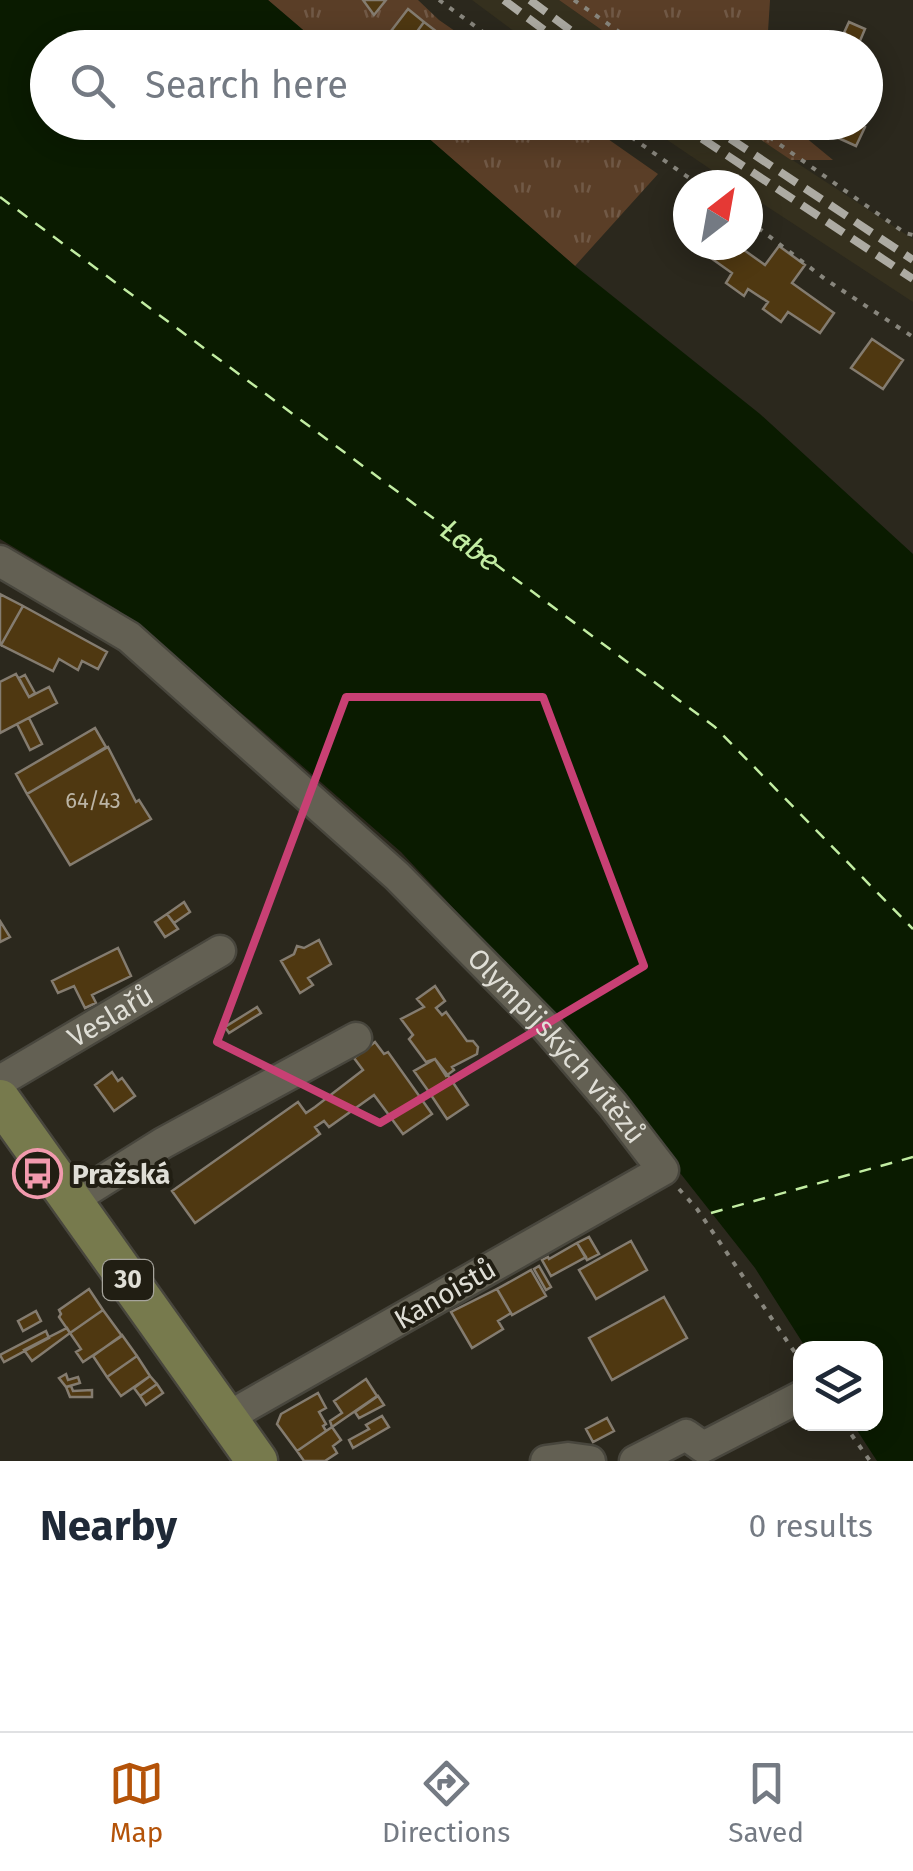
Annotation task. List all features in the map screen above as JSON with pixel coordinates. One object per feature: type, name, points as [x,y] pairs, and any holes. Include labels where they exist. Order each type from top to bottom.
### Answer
[{"type":"main road","name":"30","points":[[0,1100],[257,1461]]},
{"type":"street","name":"Olympijských vítězů","points":[[0,561],[129,638],[397,876],[546,1027],[663,1170]]},
{"type":"street","name":"Veslařů","points":[[0,1081],[220,950]]},
{"type":"street","points":[[72,1200],[163,1142],[356,1038]]},
{"type":"street","name":"Kanoistů","points":[[226,1418],[663,1170]]},
{"type":"street","points":[[635,1461],[686,1434],[703,1447],[793,1401]]},
{"type":"street","points":[[546,1461],[590,1461]]},
{"type":"path","points":[[439,0],[480,30]]},
{"type":"path","points":[[574,0],[616,30]]},
{"type":"path","points":[[635,140],[678,170]]},
{"type":"path","points":[[773,140],[913,235]]},
{"type":"path","points":[[763,231],[825,279],[913,337]]},
{"type":"path","name":"Olympijských vítězů","points":[[663,1170],[704,1218],[793,1350]]},
{"type":"path","points":[[704,1218],[711,1212]]},
{"type":"path","points":[[849,1431],[870,1461]]},
{"type":"highlighted area","points":[[346,697],[543,697],[644,966],[380,1123],[217,1042]]},
{"type":"shaded area","points":[[472,0],[559,0],[602,30],[512,30]]},
{"type":"shaded area","points":[[667,140],[762,140],[913,239],[913,302],[763,204],[763,170],[712,170]]},
{"type":"green space","points":[[268,0],[418,0],[453,30],[303,30]]},
{"type":"green space","points":[[559,0],[770,0],[768,30],[602,30]]},
{"type":"green space","points":[[430,140],[609,140],[658,174],[575,266]]},
{"type":"green space","points":[[761,140],[809,140],[833,160],[791,160]]},
{"type":"water","name":"Labe","points":[[0,0],[268,0],[303,30],[30,30],[30,140],[430,140],[575,266],[760,414],[913,554],[913,1461],[877,1461],[858,1431],[883,1431],[883,1341],[802,1341],[755,1268],[569,1032],[401,852],[118,610],[0,539]]},
{"type":"building","points":[[363,0],[386,0],[374,15]]},
{"type":"building","points":[[408,9],[424,22],[418,30],[392,30]]},
{"type":"building","points":[[424,22],[434,30],[418,30]]},
{"type":"building","points":[[849,22],[865,29],[865,30],[845,30]]},
{"type":"building","points":[[779,246],[805,265],[792,283],[834,313],[820,333],[788,312],[781,322],[763,309],[768,302],[748,289],[744,296],[726,283],[732,273],[714,260],[758,260],[765,265]]},
{"type":"building","points":[[872,339],[903,360],[883,389],[851,368]]},
{"type":"building","points":[[0,594],[23,606],[1,645],[0,644]]},
{"type":"building","points":[[23,606],[107,652],[98,669],[82,661],[78,670],[59,659],[53,671],[1,645]]},
{"type":"building","points":[[16,674],[29,697],[49,687],[57,703],[0,733],[0,682]]},
{"type":"building","points":[[25,675],[35,693],[29,697],[19,678]]},
{"type":"building","points":[[29,718],[42,744],[30,750],[17,724]]},
{"type":"building","points":[[95,728],[106,747],[27,794],[16,774]]},
{"type":"building","points":[[108,747],[136,802],[139,800],[151,819],[70,865],[27,794]]},
{"type":"building","points":[[184,902],[190,912],[174,923],[167,914]]},
{"type":"building","points":[[167,914],[178,929],[165,937],[155,922]]},
{"type":"building","points":[[0,921],[10,937],[0,942]]},
{"type":"building","points":[[319,940],[331,964],[308,978],[313,985],[300,993],[281,961],[294,954],[297,946],[304,948]]},
{"type":"building","points":[[118,948],[131,976],[92,995],[96,1003],[85,1008],[74,986],[58,993],[52,981]]},
{"type":"building","points":[[435,986],[445,1001],[436,1008],[442,1015],[446,1012],[467,1041],[478,1047],[477,1054],[452,1067],[454,1070],[446,1076],[435,1059],[426,1062],[409,1039],[413,1035],[401,1019],[424,1007],[417,999]]},
{"type":"building","points":[[257,1007],[261,1013],[229,1033],[225,1027]]},
{"type":"building","points":[[375,1042],[384,1054],[388,1052],[432,1114],[403,1134],[374,1095],[329,1127],[324,1121],[315,1127],[320,1134],[195,1223],[172,1191],[298,1102],[306,1113],[315,1107],[363,1070],[354,1058]]},
{"type":"building","points":[[435,1059],[450,1078],[429,1092],[414,1071]]},
{"type":"building","points":[[112,1072],[118,1081],[122,1078],[135,1096],[114,1111],[95,1085]]},
{"type":"building","points":[[450,1078],[468,1105],[447,1119],[429,1092]]},
{"type":"building","points":[[589,1237],[599,1254],[587,1260],[577,1243]]},
{"type":"building","points":[[631,1241],[647,1270],[596,1299],[579,1270]]},
{"type":"building","points":[[577,1243],[586,1257],[551,1276],[542,1260]]},
{"type":"building","points":[[539,1266],[551,1287],[546,1290],[534,1269]]},
{"type":"building","points":[[531,1270],[546,1296],[512,1315],[497,1289]]},
{"type":"building","points":[[89,1289],[103,1310],[70,1333],[59,1317],[59,1310]]},
{"type":"building","points":[[497,1289],[511,1313],[498,1321],[503,1329],[472,1348],[451,1312]]},
{"type":"building","points":[[664,1297],[687,1338],[612,1380],[589,1338]]},
{"type":"building","points":[[103,1310],[122,1336],[83,1362],[76,1352],[81,1349],[70,1333]]},
{"type":"building","points":[[36,1311],[41,1321],[23,1331],[18,1321]]},
{"type":"building","points":[[67,1328],[70,1333],[32,1361],[24,1350]]},
{"type":"building","points":[[46,1331],[49,1338],[4,1362],[0,1355]]},
{"type":"building","points":[[122,1335],[137,1356],[107,1377],[93,1356]]},
{"type":"building","points":[[137,1356],[150,1376],[121,1396],[107,1377]]},
{"type":"building","points":[[66,1374],[68,1380],[78,1377],[80,1383],[66,1387],[59,1378]]},
{"type":"building","points":[[150,1376],[157,1384],[140,1396],[134,1388]]},
{"type":"building","points":[[366,1379],[377,1396],[332,1427],[330,1421],[342,1413],[334,1401]]},
{"type":"building","points":[[157,1384],[163,1393],[146,1405],[140,1396]]},
{"type":"building","points":[[71,1386],[73,1391],[92,1390],[92,1397],[70,1397],[66,1387]]},
{"type":"building","points":[[318,1393],[326,1408],[319,1412],[326,1431],[297,1451],[277,1424],[281,1414]]},
{"type":"building","points":[[378,1396],[384,1405],[359,1418],[355,1412]]},
{"type":"building","points":[[382,1416],[389,1427],[353,1448],[349,1440]]},
{"type":"building","points":[[607,1418],[614,1431],[593,1442],[586,1429]]},
{"type":"building","points":[[332,1427],[341,1440],[333,1446],[337,1453],[325,1461],[304,1461],[297,1451]]},
{"type":"ferry route","points":[[0,197],[715,727],[913,929]]},
{"type":"ferry route","points":[[711,1213],[913,1157]]},
{"type":"railway","points":[[504,0],[544,30]]},
{"type":"railway","points":[[530,0],[570,30]]},
{"type":"railway","points":[[704,140],[913,279]]},
{"type":"railway","points":[[732,140],[913,260]]},
{"type":"place","name":"Pražská","points":[[37,1174]]}]
